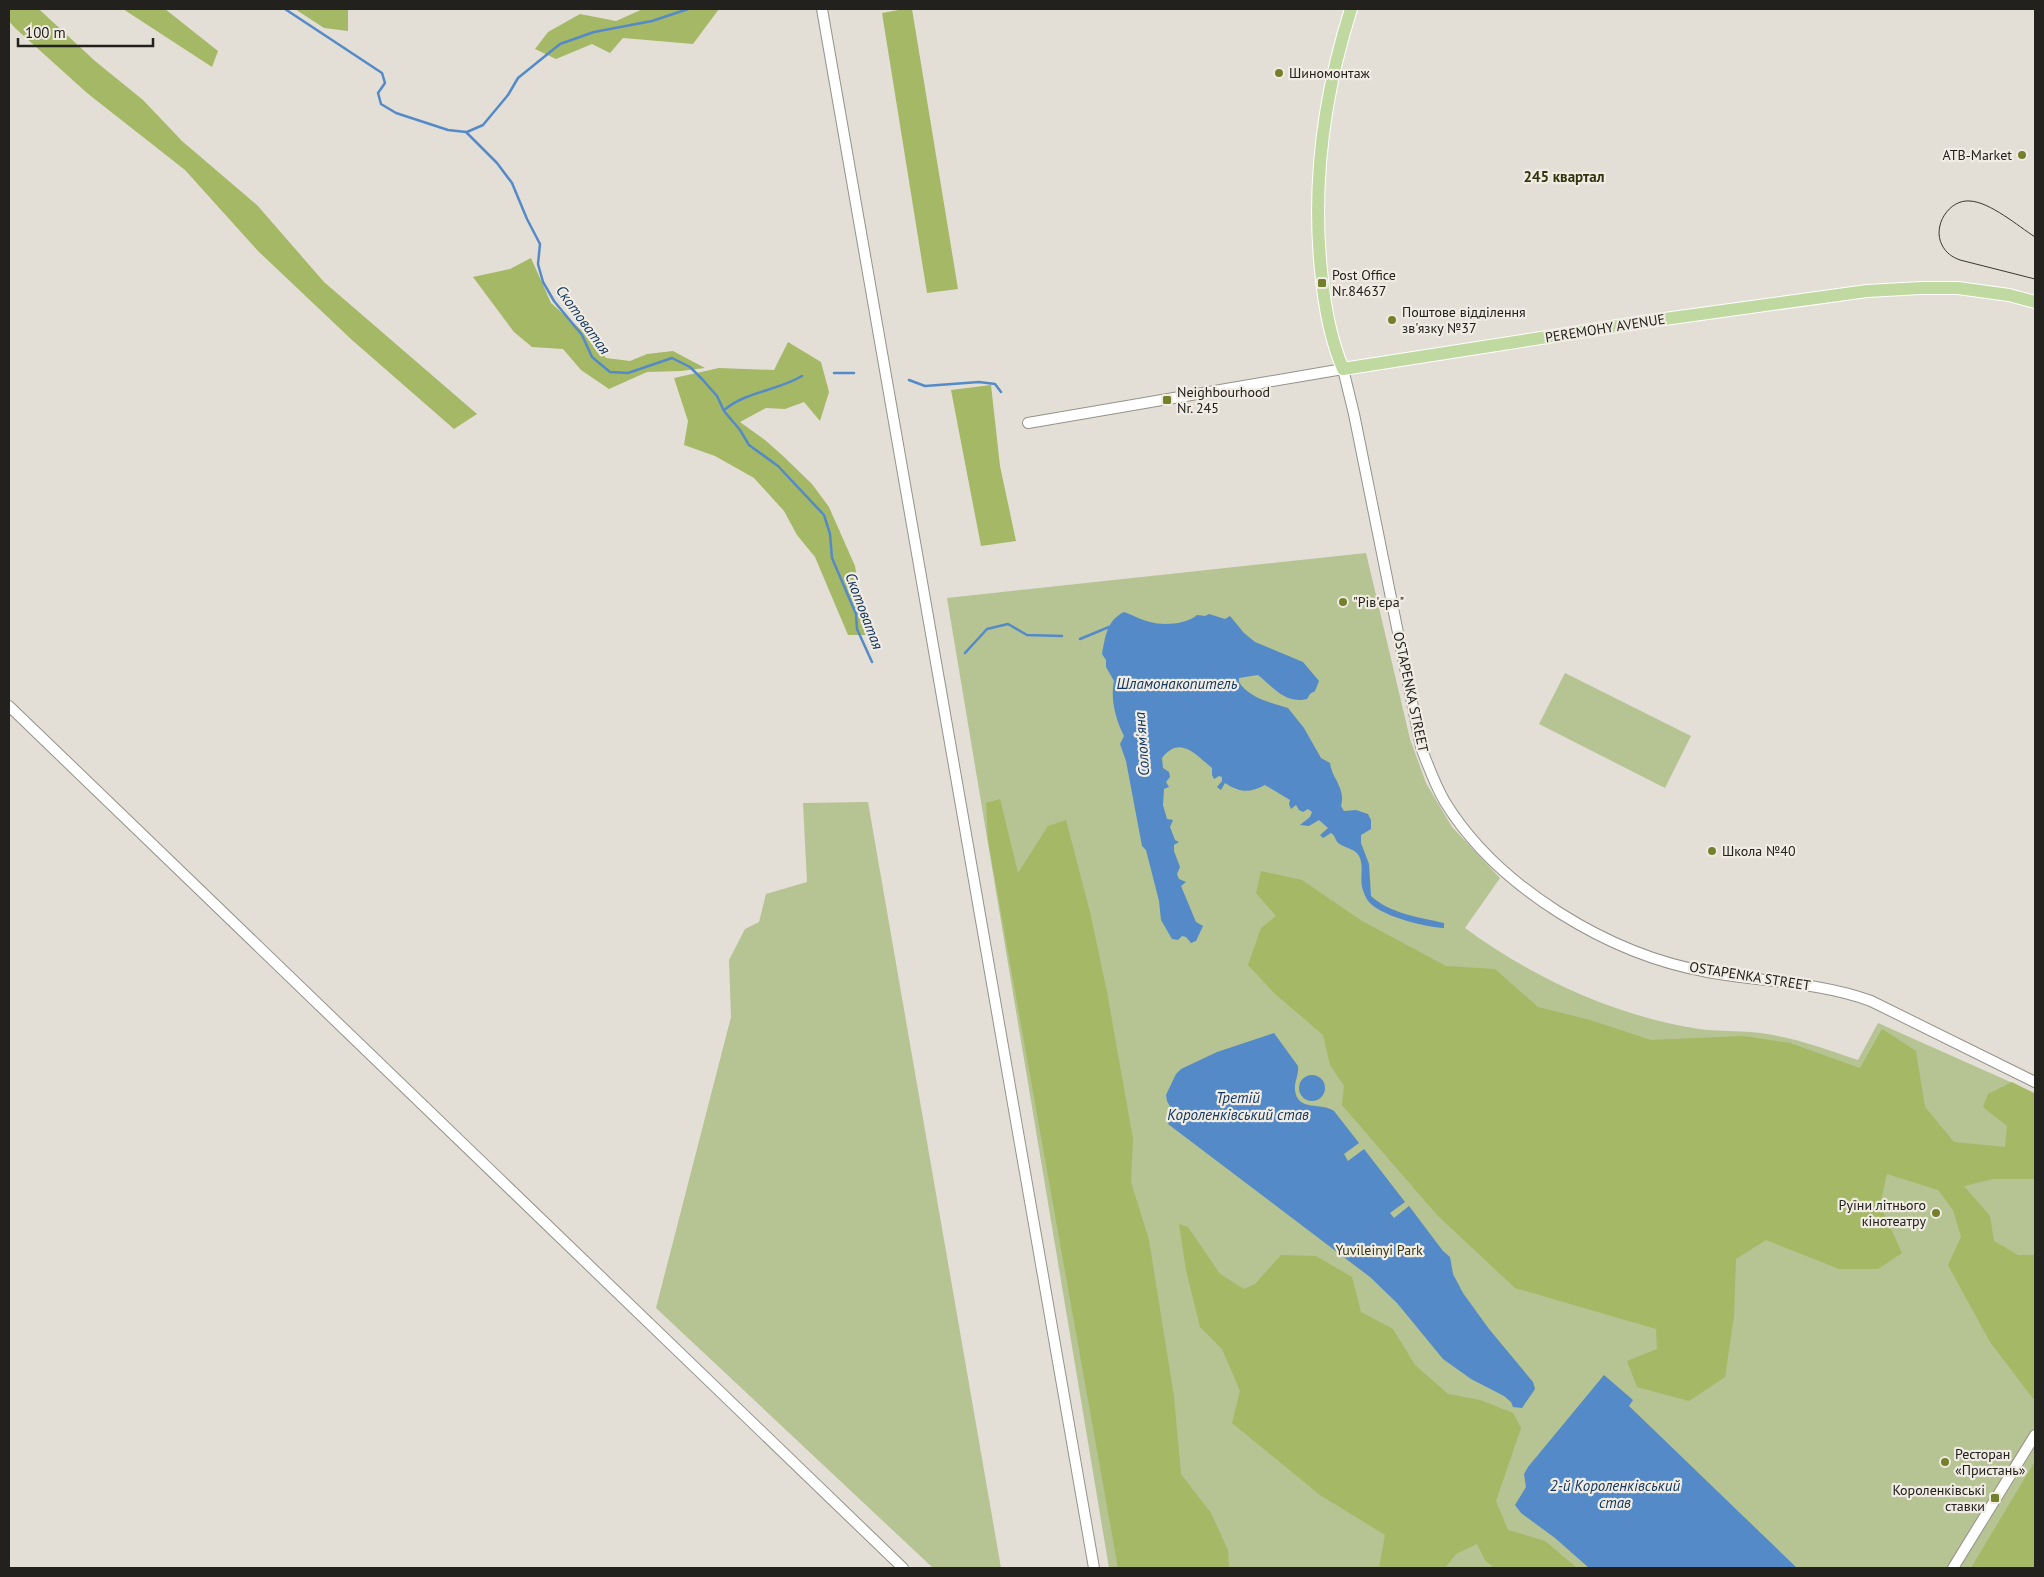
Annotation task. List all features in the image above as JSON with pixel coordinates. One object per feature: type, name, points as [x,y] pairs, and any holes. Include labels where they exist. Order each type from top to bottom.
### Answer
[{"type":"main road","name":"OSTAPENKA STREET","points":[[1343,369],[1334,348],[1327,316],[1319,255],[1318,219],[1322,132],[1338,51],[1351,9]]},
{"type":"main road","name":"PEREMOHY AVENUE","points":[[1343,369],[1643,322],[1867,292],[1920,288],[1958,288],[1990,291],[2035,302]]},
{"type":"street","points":[[822,9],[1094,1568]]},
{"type":"street","name":"PEREMOHY AVENUE","points":[[1028,423],[1343,369]]},
{"type":"street","name":"OSTAPENKA STREET","points":[[1343,369],[1354,414],[1421,747],[1431,776],[1445,802],[1486,855],[1507,874],[1558,910],[1608,939],[1635,951],[1660,960],[1707,972],[1824,987],[1872,1001],[2035,1082]]},
{"type":"street","points":[[9,706],[902,1568]]},
{"type":"street","points":[[1953,1568],[2035,1435]]},
{"type":"green space","points":[[9,9],[38,9],[41,11],[95,61],[143,100],[182,141],[257,205],[324,282],[477,414],[454,429],[352,340],[258,251],[185,170],[87,93],[15,28],[9,21]]},
{"type":"green space","points":[[123,9],[165,9],[218,51],[212,67]]},
{"type":"green space","points":[[295,9],[348,9],[348,31],[324,28]]},
{"type":"green space","points":[[643,9],[719,9],[693,44],[623,38],[610,53],[592,44],[556,59],[535,49],[548,32],[580,14],[616,21]]},
{"type":"green space","points":[[912,9],[958,289],[927,293],[882,13]]},
{"type":"green space","points":[[531,258],[551,303],[588,336],[606,358],[630,361],[647,354],[673,351],[705,368],[647,372],[609,389],[581,370],[563,349],[532,347],[514,332],[473,277],[510,269]]},
{"type":"green space","points":[[788,342],[821,362],[829,392],[820,421],[804,402],[785,409],[766,408],[740,422],[782,455],[812,484],[829,507],[855,566],[867,635],[848,635],[815,557],[797,535],[784,511],[754,478],[715,456],[684,445],[688,421],[674,378],[719,368],[774,370]]},
{"type":"green space","points":[[991,385],[1000,466],[1016,541],[981,546],[951,390]]},
{"type":"green space","name":"Yuvileinyi Park","points":[[1366,553],[1410,739],[1426,783],[1452,827],[1500,878],[1465,928],[1518,963],[1547,979],[1606,1005],[1637,1015],[1699,1029],[1779,1036],[1858,1060],[1878,1023],[2035,1093],[2035,1568],[1109,1568],[947,598]]},
{"type":"green space","points":[[1565,673],[1691,736],[1665,788],[1539,724]]},
{"type":"green space","points":[[1000,799],[1018,873],[1048,826],[1066,820],[1090,912],[1107,992],[1133,1139],[1131,1182],[1149,1240],[1174,1397],[1181,1474],[1211,1513],[1228,1550],[1229,1568],[1118,1568],[988,840],[986,803]]},
{"type":"green space","points":[[868,802],[1001,1568],[933,1568],[656,1308],[731,1017],[729,960],[745,929],[759,922],[766,894],[807,882],[803,803]]},
{"type":"green space","points":[[1261,871],[1302,880],[1362,921],[1446,966],[1495,969],[1538,1007],[1590,1020],[1651,1040],[1743,1036],[1790,1043],[1860,1068],[1882,1029],[1916,1051],[1925,1107],[1954,1142],[2005,1147],[2007,1126],[1983,1107],[1988,1094],[2012,1082],[2035,1094],[2035,1179],[1993,1179],[1964,1186],[1990,1216],[1994,1241],[2018,1255],[2035,1255],[2035,1401],[1990,1342],[1948,1265],[1961,1237],[1953,1210],[1938,1190],[1887,1174],[1880,1205],[1902,1253],[1878,1269],[1839,1269],[1766,1240],[1736,1259],[1734,1316],[1725,1377],[1689,1401],[1637,1387],[1627,1361],[1657,1349],[1656,1329],[1515,1288],[1437,1215],[1342,1105],[1344,1086],[1330,1065],[1323,1035],[1274,993],[1248,965],[1261,928],[1276,916],[1256,893]]},
{"type":"green space","points":[[1179,1224],[1188,1227],[1220,1274],[1244,1289],[1255,1284],[1281,1255],[1316,1256],[1352,1277],[1361,1312],[1393,1329],[1415,1365],[1448,1394],[1480,1400],[1513,1413],[1521,1428],[1496,1501],[1508,1530],[1545,1541],[1577,1568],[1494,1568],[1485,1560],[1477,1544],[1456,1554],[1445,1568],[1379,1568],[1385,1535],[1320,1495],[1232,1423],[1240,1391],[1222,1349],[1200,1327],[1186,1270]]},
{"type":"green space","points":[[2035,1461],[2035,1568],[1971,1568]]},
{"type":"water","name":"Шламонакопитель","points":[[1124,612],[1147,621],[1162,624],[1181,622],[1197,615],[1205,616],[1209,614],[1225,619],[1230,616],[1244,633],[1255,642],[1303,662],[1319,681],[1315,691],[1307,699],[1299,700],[1286,697],[1258,675],[1239,678],[1239,682],[1243,688],[1254,696],[1288,708],[1304,728],[1321,758],[1330,763],[1342,794],[1341,806],[1344,811],[1356,810],[1368,814],[1371,820],[1371,829],[1361,835],[1361,843],[1369,864],[1371,896],[1396,911],[1444,923],[1444,928],[1427,926],[1377,909],[1366,898],[1362,887],[1361,863],[1357,853],[1337,842],[1331,833],[1323,838],[1320,835],[1328,828],[1319,820],[1309,826],[1300,825],[1310,817],[1312,812],[1308,809],[1303,812],[1296,805],[1291,809],[1290,800],[1265,785],[1245,791],[1235,789],[1225,783],[1221,790],[1217,787],[1222,781],[1222,777],[1219,776],[1214,779],[1212,768],[1193,753],[1181,747],[1169,751],[1162,758],[1163,768],[1169,772],[1170,777],[1166,782],[1169,787],[1164,789],[1163,805],[1167,819],[1173,820],[1170,827],[1175,840],[1179,842],[1174,845],[1174,851],[1180,867],[1177,874],[1179,879],[1186,882],[1181,886],[1196,922],[1203,926],[1196,941],[1191,943],[1186,937],[1182,936],[1178,940],[1172,939],[1161,920],[1159,901],[1146,850],[1142,846],[1126,761],[1120,744],[1124,736],[1114,709],[1114,681],[1106,667],[1106,660],[1102,654],[1110,624],[1118,615]]},
{"type":"water","name":"Третій Короленківський став","points":[[1274,1033],[1298,1066],[1295,1087],[1297,1097],[1305,1104],[1329,1108],[1334,1111],[1359,1143],[1344,1154],[1348,1161],[1364,1149],[1405,1202],[1390,1213],[1394,1218],[1409,1206],[1443,1251],[1450,1257],[1453,1274],[1463,1293],[1489,1329],[1533,1382],[1535,1389],[1522,1408],[1513,1407],[1511,1402],[1504,1396],[1471,1379],[1443,1359],[1397,1303],[1370,1277],[1168,1124],[1173,1112],[1166,1095],[1176,1074],[1181,1069],[1217,1052]]},
{"type":"water","points":[[1312,1075],[1322,1078],[1325,1088],[1322,1098],[1312,1101],[1302,1098],[1299,1088],[1302,1078]]},
{"type":"water","name":"2-й Короленківський став","points":[[1604,1375],[1633,1400],[1629,1406],[1797,1568],[1589,1568],[1555,1538],[1521,1513],[1515,1505],[1526,1487],[1524,1474],[1528,1467]]},
{"type":"waterway","name":"Скотоватая","points":[[285,9],[382,73],[385,83],[378,93],[381,104],[396,113],[448,130],[466,132],[497,163],[512,183],[540,244],[538,264],[543,282],[554,301],[582,335],[592,357],[610,372],[628,373],[672,358],[690,367],[702,379],[717,396],[724,411],[740,430],[749,445],[778,466],[824,515],[830,534],[832,558],[856,614],[857,629],[872,662]]},
{"type":"waterway","points":[[467,132],[483,125],[508,95],[518,78],[560,44],[594,32],[652,21],[688,9]]},
{"type":"waterway","points":[[834,373],[854,373]]},
{"type":"waterway","points":[[724,410],[742,399],[802,376]]},
{"type":"waterway","points":[[909,380],[925,386],[979,382],[995,384],[1001,392]]},
{"type":"waterway","name":"Солом'яна","points":[[965,653],[987,629],[1008,624],[1027,635],[1062,636]]},
{"type":"waterway","name":"Солом'яна","points":[[1080,639],[1109,627],[1111,629]]},
{"type":"tram line","points":[[2035,237],[1995,210],[1978,202],[1970,201],[1955,204],[1949,209],[1944,215],[1939,230],[1939,238],[1942,245],[1954,258],[2035,279]]},
{"type":"place","name":"Шиномонтаж","points":[[1279,73]]},
{"type":"place","name":"ATB-Market","points":[[2022,155]]},
{"type":"place","name":"Post Office Nr.84637","points":[[1322,283]]},
{"type":"place","name":"Поштове відділення зв'язку №37","points":[[1392,320]]},
{"type":"place","name":"Neighbourhood Nr. 245","points":[[1167,400]]},
{"type":"place","name":"\"Рів'єра\"","points":[[1343,602]]},
{"type":"place","name":"Школа №40","points":[[1712,851]]},
{"type":"place","name":"Руїни літнього кінотеатру","points":[[1936,1213]]},
{"type":"place","name":"Ресторан «Пристань»","points":[[1945,1462]]},
{"type":"place","name":"Короленківські ставки","points":[[1995,1498]]},
{"type":"district","name":"245 квартал","points":[[1564,177]]}]
